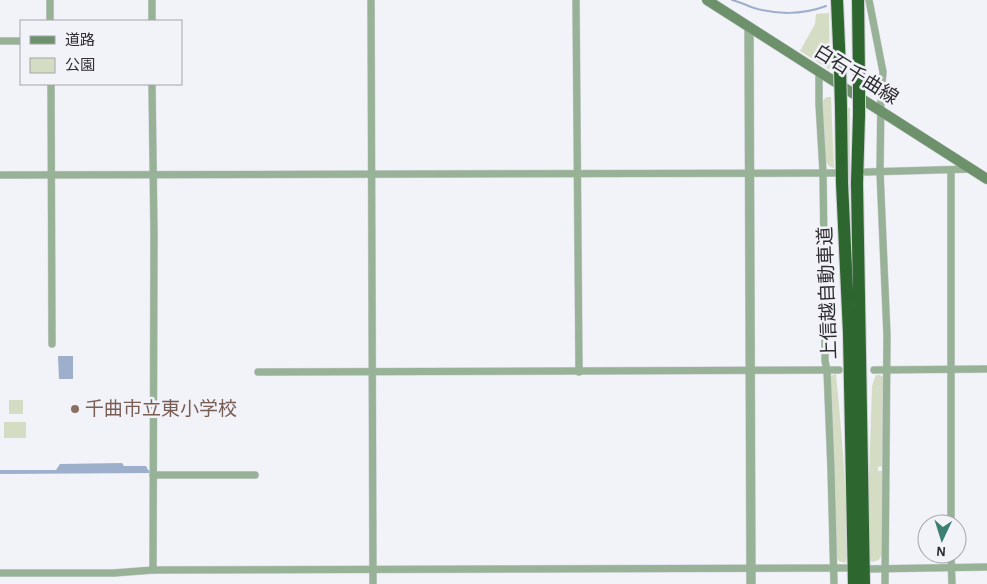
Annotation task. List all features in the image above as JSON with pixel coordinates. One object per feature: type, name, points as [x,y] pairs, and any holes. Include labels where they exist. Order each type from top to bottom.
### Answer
[{"type":"highway","name":"上信越自動車道","points":[[837,0],[842,183],[849,333],[854,584]]},
{"type":"highway","name":"上信越自動車道","points":[[858,0],[859,116],[857,183],[864,584]]},
{"type":"main road","name":"白石千曲線","points":[[707,0],[987,179]]},
{"type":"street","points":[[50,0],[50,20]]},
{"type":"street","points":[[152,0],[152,20]]},
{"type":"street","points":[[371,0],[373,584]]},
{"type":"street","points":[[576,0],[579,372]]},
{"type":"street","points":[[869,0],[883,72],[880,172],[887,335],[885,584]]},
{"type":"street","points":[[749,28],[751,584]]},
{"type":"street","points":[[0,41],[20,40]]},
{"type":"street","points":[[819,72],[823,172],[825,361],[827,370],[834,584]]},
{"type":"street","points":[[51,85],[52,344]]},
{"type":"street","points":[[152,85],[153,570]]},
{"type":"street","points":[[866,172],[972,169]]},
{"type":"street","points":[[951,170],[951,514]]},
{"type":"street","points":[[0,176],[836,173]]},
{"type":"street","points":[[874,370],[987,369]]},
{"type":"street","points":[[258,372],[839,370]]},
{"type":"street","points":[[153,476],[255,475]]},
{"type":"street","points":[[952,567],[952,584]]},
{"type":"street","points":[[869,569],[987,567]]},
{"type":"street","points":[[0,573],[114,573],[153,570],[846,568]]},
{"type":"green space","points":[[829,13],[830,70],[800,51],[815,24],[816,14]]},
{"type":"green space","points":[[827,97],[831,97],[834,168],[830,167],[824,160],[822,104]]},
{"type":"green space","points":[[845,107],[850,108],[850,190],[847,190]]},
{"type":"green space","points":[[836,374],[846,505],[848,549],[845,563],[839,561],[836,557],[836,502],[829,379],[830,376]]},
{"type":"green space","points":[[876,375],[884,378],[883,466],[878,467],[878,471],[883,471],[882,554],[879,560],[872,562],[870,560],[868,505],[872,386]]},
{"type":"green space","points":[[9,400],[23,400],[23,414],[9,414]]},
{"type":"green space","points":[[4,422],[26,422],[26,438],[4,438]]},
{"type":"water","points":[[58,356],[73,356],[73,379],[59,379]]},
{"type":"water","points":[[122,463],[124,466],[146,466],[148,470],[151,470],[151,473],[0,474],[0,470],[56,470],[60,464]]},
{"type":"waterway","points":[[732,0],[760,10],[779,13],[808,11],[826,6]]},
{"type":"place","name":"千曲市立東小学校","points":[[75,409]]}]
